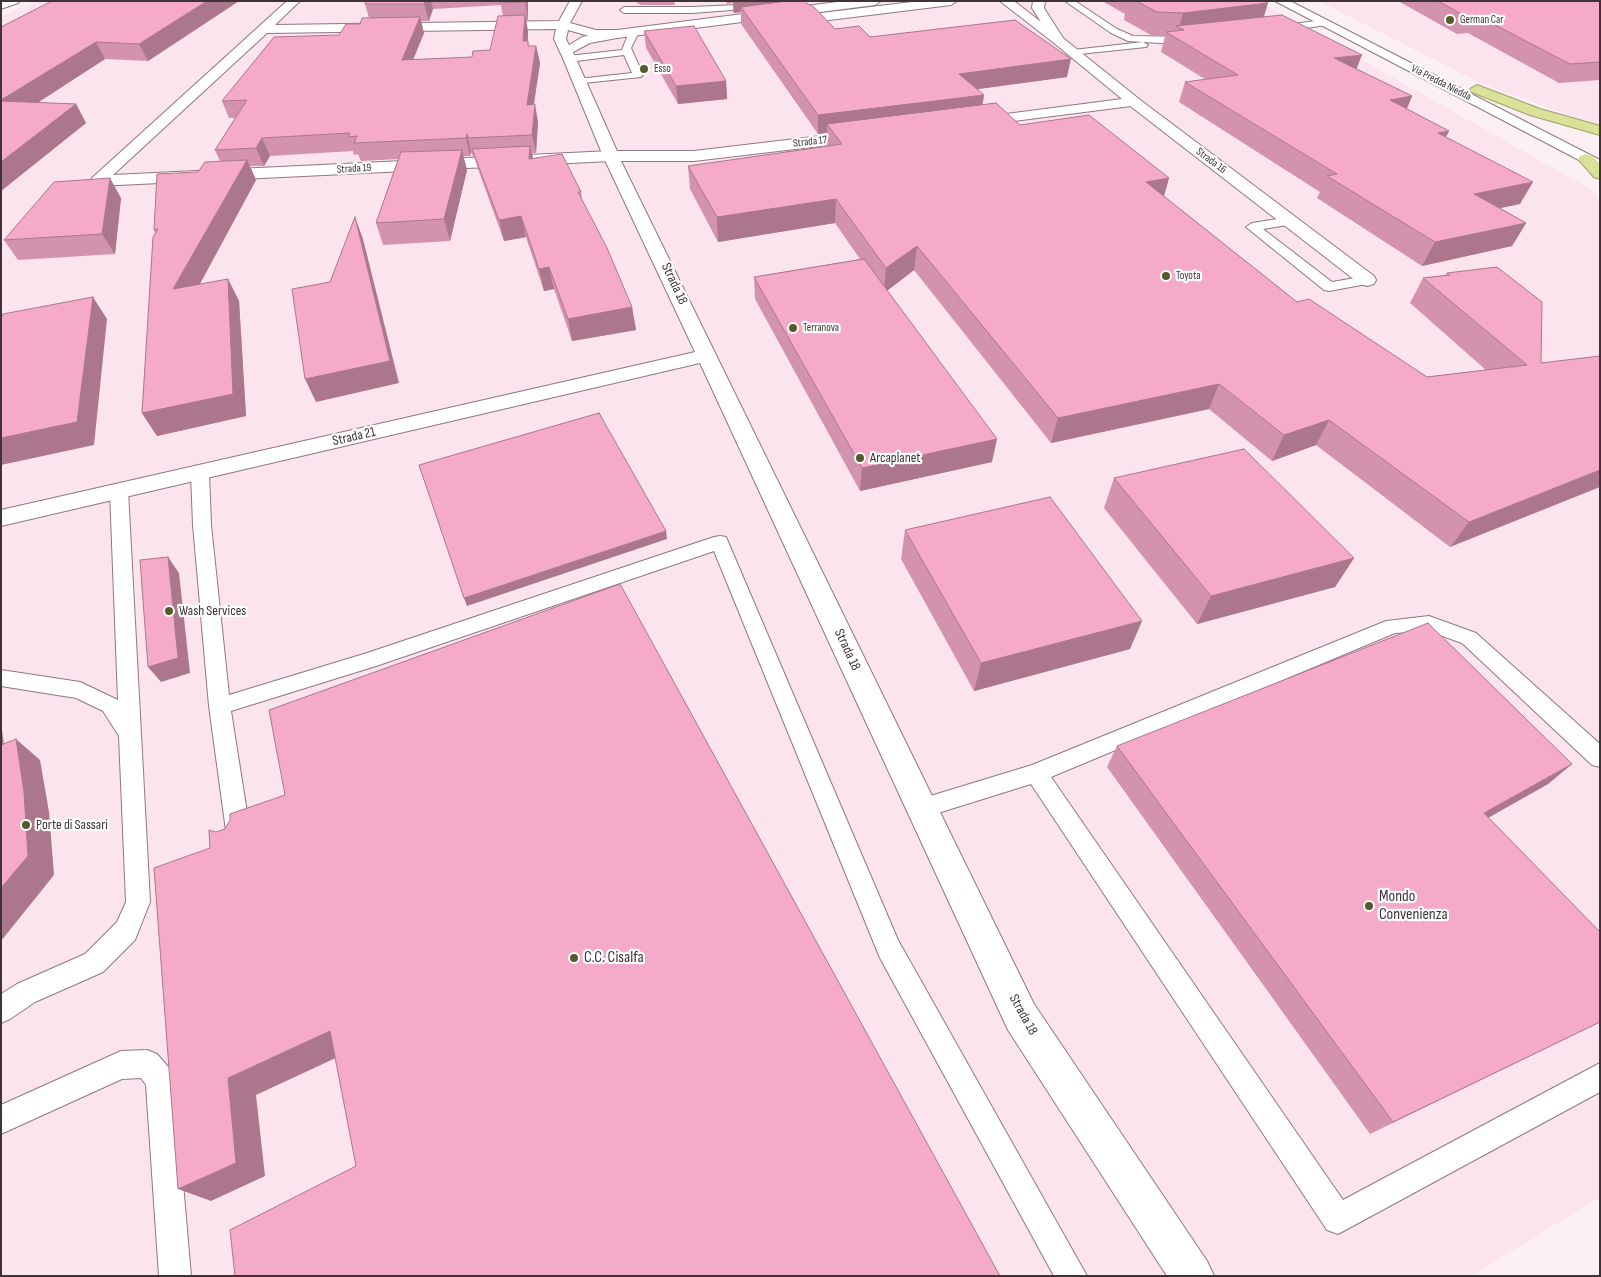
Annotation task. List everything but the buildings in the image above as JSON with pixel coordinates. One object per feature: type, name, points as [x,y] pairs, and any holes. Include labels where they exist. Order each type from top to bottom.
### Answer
[{"type":"highway","points":[[1477,89],[1535,112],[1600,131]]},
{"type":"highway","points":[[1595,158],[1600,174]]},
{"type":"street","points":[[1,6],[14,1]]},
{"type":"street","points":[[263,29],[294,1]]},
{"type":"street","points":[[563,24],[576,1]]},
{"type":"street","points":[[567,55],[586,40],[617,34],[636,24],[693,24],[875,1]]},
{"type":"street","points":[[813,18],[951,1]]},
{"type":"street","name":"Strada 16","points":[[1006,1],[1058,40],[1134,102],[1368,280]]},
{"type":"street","name":"Strada 16","points":[[1039,1],[1038,8],[1058,40]]},
{"type":"street","name":"Via Predda Niedda","points":[[1281,1],[1595,158]]},
{"type":"street","name":"Via Predda Niedda","points":[[1301,1],[1477,89],[1595,158]]},
{"type":"street","points":[[263,29],[563,24],[596,34],[617,34]]},
{"type":"street","name":"Strada 18","points":[[563,24],[560,39],[611,156],[641,182],[707,354],[1021,1017],[1192,1276]]},
{"type":"street","name":"Strada 19","points":[[263,29],[98,181],[611,156]]},
{"type":"street","points":[[961,124],[1134,102]]},
{"type":"street","name":"Strada 17","points":[[611,156],[694,156],[874,134]]},
{"type":"street","name":"Strada 17","points":[[641,182],[671,162],[694,156]]},
{"type":"street","name":"Strada 21","points":[[1,518],[707,354]]},
{"type":"lane","points":[[578,82],[638,75],[626,48],[636,24],[621,8],[692,10],[742,7],[742,1]]},
{"type":"lane","points":[[1069,1],[1114,31],[1131,39],[1177,42]]},
{"type":"lane","points":[[1265,31],[1324,23]]},
{"type":"lane","points":[[1073,52],[1196,39]]},
{"type":"lane","points":[[567,55],[628,52]]},
{"type":"lane","points":[[1290,221],[1252,227],[1329,287],[1368,280]]},
{"type":"lane","points":[[200,473],[202,525],[220,706],[240,844]]},
{"type":"lane","points":[[1,1010],[26,993],[94,963],[126,931],[138,902],[119,491]]},
{"type":"lane","points":[[220,706],[369,660],[720,542],[889,949],[1071,1276]]},
{"type":"lane","points":[[922,808],[1036,773],[1393,626],[1429,623],[1469,638],[1600,758]]},
{"type":"lane","points":[[1,678],[80,690],[110,705],[131,735]]},
{"type":"lane","points":[[1036,773],[1338,1220],[1600,1077]]},
{"type":"lane","points":[[1,1120],[121,1065],[147,1064],[160,1078],[175,1276]]},
{"type":"shaded area","points":[[37,1],[1258,1],[1592,190],[1600,199],[1600,1197],[1471,1276],[1,1276],[1,17]]},
{"type":"shaded area","points":[[1319,1],[1600,1],[1600,127],[1478,82]]},
{"type":"place","name":"German Car","points":[[1450,20]]},
{"type":"place","name":"Esso","points":[[644,69]]},
{"type":"place","name":"Toyota","points":[[1166,276]]},
{"type":"place","name":"Terranova","points":[[793,328]]},
{"type":"place","name":"Arcaplanet","points":[[860,458]]},
{"type":"place","name":"Wash Services","points":[[169,611]]},
{"type":"place","name":"Porte di Sassari","points":[[26,825]]},
{"type":"place","name":"Mondo Convenienza","points":[[1369,906]]},
{"type":"place","name":"C.C. Cisalfa","points":[[574,958]]}]
